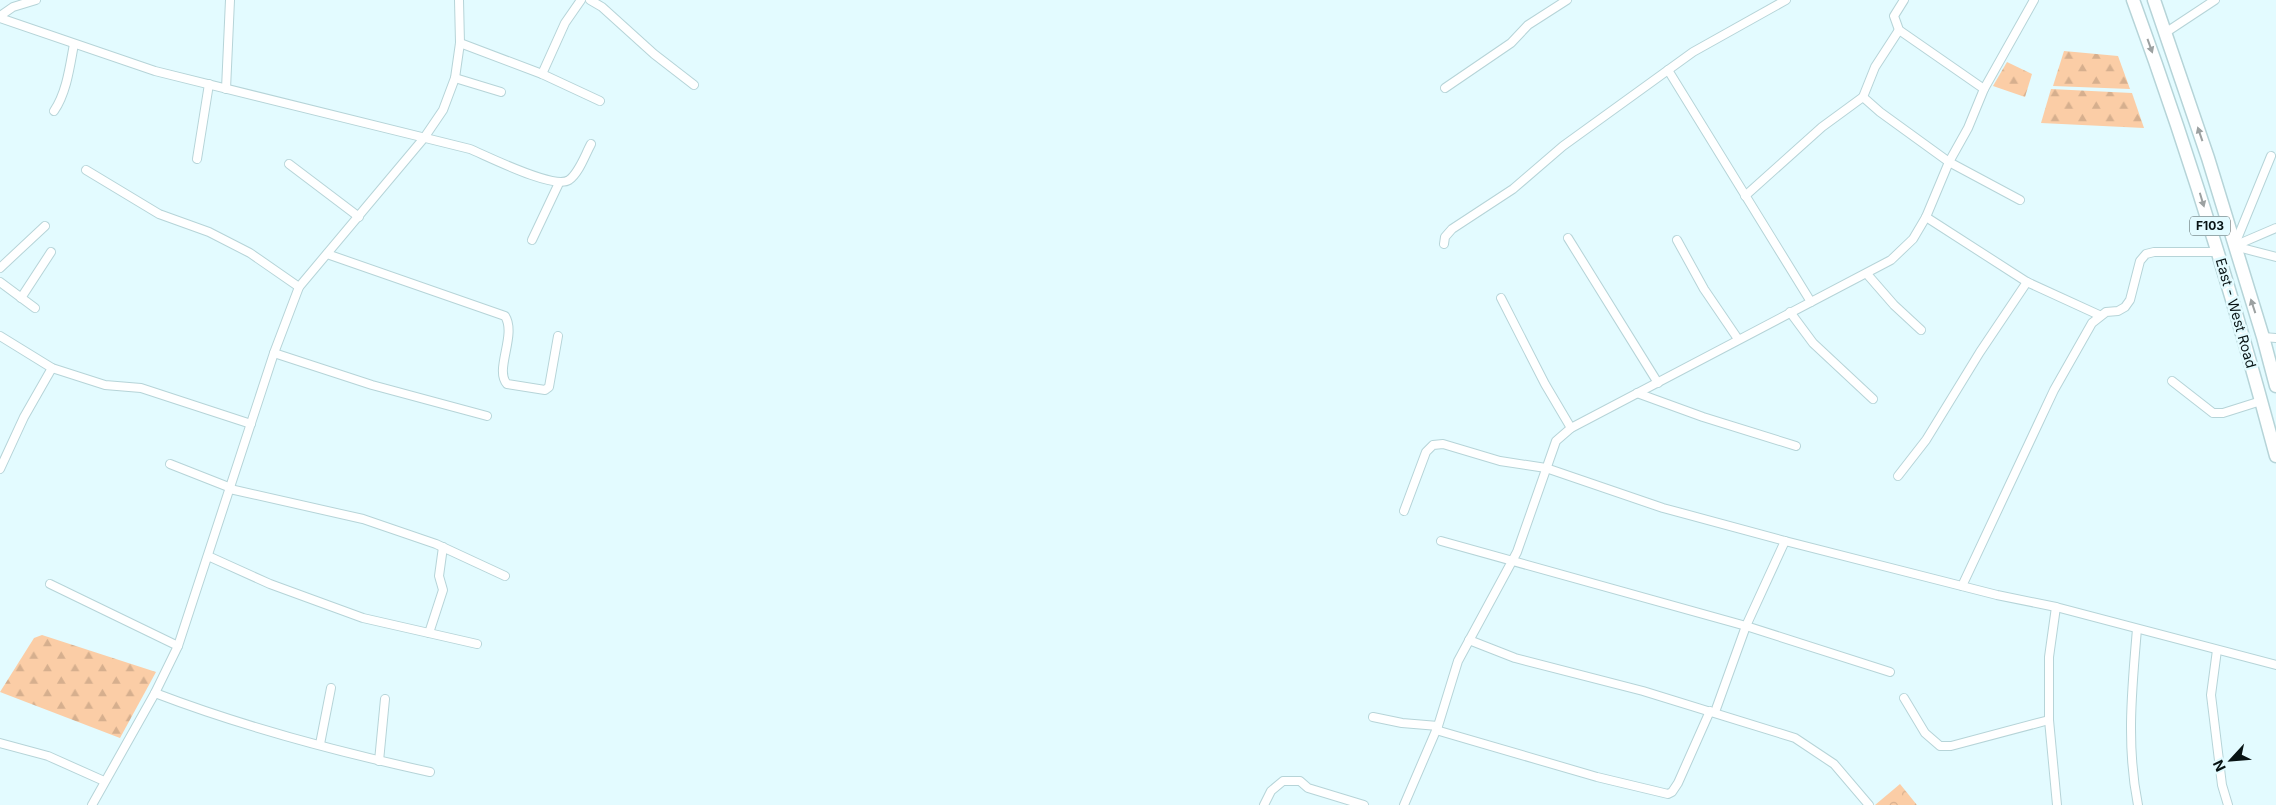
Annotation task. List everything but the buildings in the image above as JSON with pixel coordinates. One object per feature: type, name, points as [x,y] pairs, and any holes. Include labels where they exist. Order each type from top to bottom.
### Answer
[{"type":"main road","name":"East - West Road","points":[[2133,0],[2190,159],[2244,335],[2276,456]]},
{"type":"main road","name":"East - West Road","points":[[2154,0],[2208,158],[2234,246],[2270,337],[2276,386]]},
{"type":"street","points":[[0,17],[13,7],[36,0]]},
{"type":"street","points":[[226,88],[230,0]]},
{"type":"street","points":[[92,805],[155,693],[178,646],[274,353],[300,287],[424,138],[443,110],[455,78],[460,43],[460,0]]},
{"type":"street","points":[[542,74],[565,23],[581,0]]},
{"type":"street","points":[[590,0],[602,7],[654,54],[694,85]]},
{"type":"street","points":[[602,7],[609,0]]},
{"type":"street","points":[[1445,88],[1511,43],[1528,25],[1567,0]]},
{"type":"street","points":[[1444,244],[1445,237],[1452,229],[1513,189],[1563,146],[1693,52],[1786,0]]},
{"type":"street","points":[[1904,0],[1894,16],[1899,30],[1984,90]]},
{"type":"street","points":[[1404,805],[1437,728],[1458,661],[1512,562],[1556,441],[1571,428],[1790,312],[1868,274],[1891,260],[1913,239],[1926,217],[1949,162],[1968,128],[1984,90],[2034,0]]},
{"type":"street","points":[[2166,33],[2215,0]]},
{"type":"street","points":[[0,17],[155,71],[470,148],[519,170],[559,183],[571,179],[591,144]]},
{"type":"street","points":[[1745,196],[1822,127],[1863,97],[1875,67],[1899,30]]},
{"type":"street","points":[[460,43],[542,74],[600,102]]},
{"type":"street","points":[[54,111],[67,78],[74,44]]},
{"type":"street","points":[[1668,70],[1811,302]]},
{"type":"street","points":[[455,78],[501,92]]},
{"type":"street","points":[[197,159],[209,84]]},
{"type":"street","points":[[1863,97],[1949,162],[2020,200]]},
{"type":"street","points":[[2234,246],[2271,156]]},
{"type":"street","points":[[289,164],[359,217]]},
{"type":"street","points":[[86,170],[159,214],[209,232],[250,253],[300,287]]},
{"type":"street","points":[[532,240],[559,183]]},
{"type":"street","points":[[1926,217],[2027,282],[2099,316]]},
{"type":"street","points":[[0,268],[45,226]]},
{"type":"street","points":[[2234,246],[2276,228]]},
{"type":"street","points":[[1568,238],[1658,383]]},
{"type":"street","points":[[1677,240],[1704,290],[1738,339]]},
{"type":"street","points":[[2234,246],[2276,257]]},
{"type":"street","points":[[21,298],[52,252]]},
{"type":"street","points":[[1962,586],[2054,390],[2092,323],[2106,312],[2118,311],[2125,307],[2130,300],[2140,261],[2146,254],[2154,252],[2218,252]]},
{"type":"street","points":[[327,254],[506,316],[510,328],[503,377],[507,384],[545,390],[549,388],[558,336]]},
{"type":"street","points":[[1868,274],[1894,305],[1921,330]]},
{"type":"street","points":[[0,282],[35,308]]},
{"type":"street","points":[[1898,476],[1926,440],[1980,352],[2027,282]]},
{"type":"street","points":[[1501,298],[1571,428]]},
{"type":"street","points":[[1790,312],[1813,344],[1873,399]]},
{"type":"street","points":[[0,336],[52,368],[105,385],[141,388],[251,424]]},
{"type":"street","points":[[274,353],[372,385],[487,416]]},
{"type":"street","points":[[0,468],[24,416],[52,368]]},
{"type":"street","points":[[2172,381],[2213,412],[2223,413],[2261,401]]},
{"type":"street","points":[[1637,393],[1703,417],[1796,446]]},
{"type":"street","points":[[1404,511],[1426,452],[1433,445],[1443,444],[1500,462],[1546,468],[1663,508],[1785,541],[1962,586],[2056,607],[2276,665]]},
{"type":"street","points":[[170,464],[231,488],[363,518],[443,547],[505,576]]},
{"type":"street","points":[[1441,541],[1746,626],[1890,672]]},
{"type":"street","points":[[1373,717],[1437,728],[1597,777],[1668,794],[1672,792],[1678,783],[1712,711],[1746,626],[1785,541]]},
{"type":"street","points":[[429,633],[443,590],[440,576],[443,547]]},
{"type":"street","points":[[208,556],[270,584],[363,618],[477,644]]},
{"type":"street","points":[[50,584],[178,646]]},
{"type":"street","points":[[2056,607],[2049,657],[2049,720],[2057,805]]},
{"type":"street","points":[[2137,629],[2129,726],[2134,788],[2138,805]]},
{"type":"street","points":[[1469,640],[1514,658],[1643,690],[1795,738],[1834,764],[1869,805]]},
{"type":"street","points":[[2217,650],[2211,695],[2222,785],[2228,805]]},
{"type":"street","points":[[320,744],[331,688]]},
{"type":"street","points":[[155,693],[206,713],[378,761],[430,772]]},
{"type":"street","points":[[1904,698],[1925,733],[1940,746],[1951,746],[2049,720]]},
{"type":"street","points":[[378,761],[385,699]]},
{"type":"street","points":[[0,743],[48,756],[104,781]]},
{"type":"street","points":[[1264,805],[1271,791],[1283,781],[1300,781],[1308,788],[1364,805]]},
{"type":"green space","points":[[2064,51],[2118,56],[2130,89],[2053,86]]},
{"type":"green space","points":[[2007,62],[2032,74],[2025,97],[1993,86]]},
{"type":"green space","points":[[2051,89],[2132,93],[2144,128],[2041,123]]},
{"type":"green space","points":[[42,635],[156,672],[120,738],[0,692],[34,638]]},
{"type":"green space","points":[[1900,784],[1917,805],[1875,805]]}]
